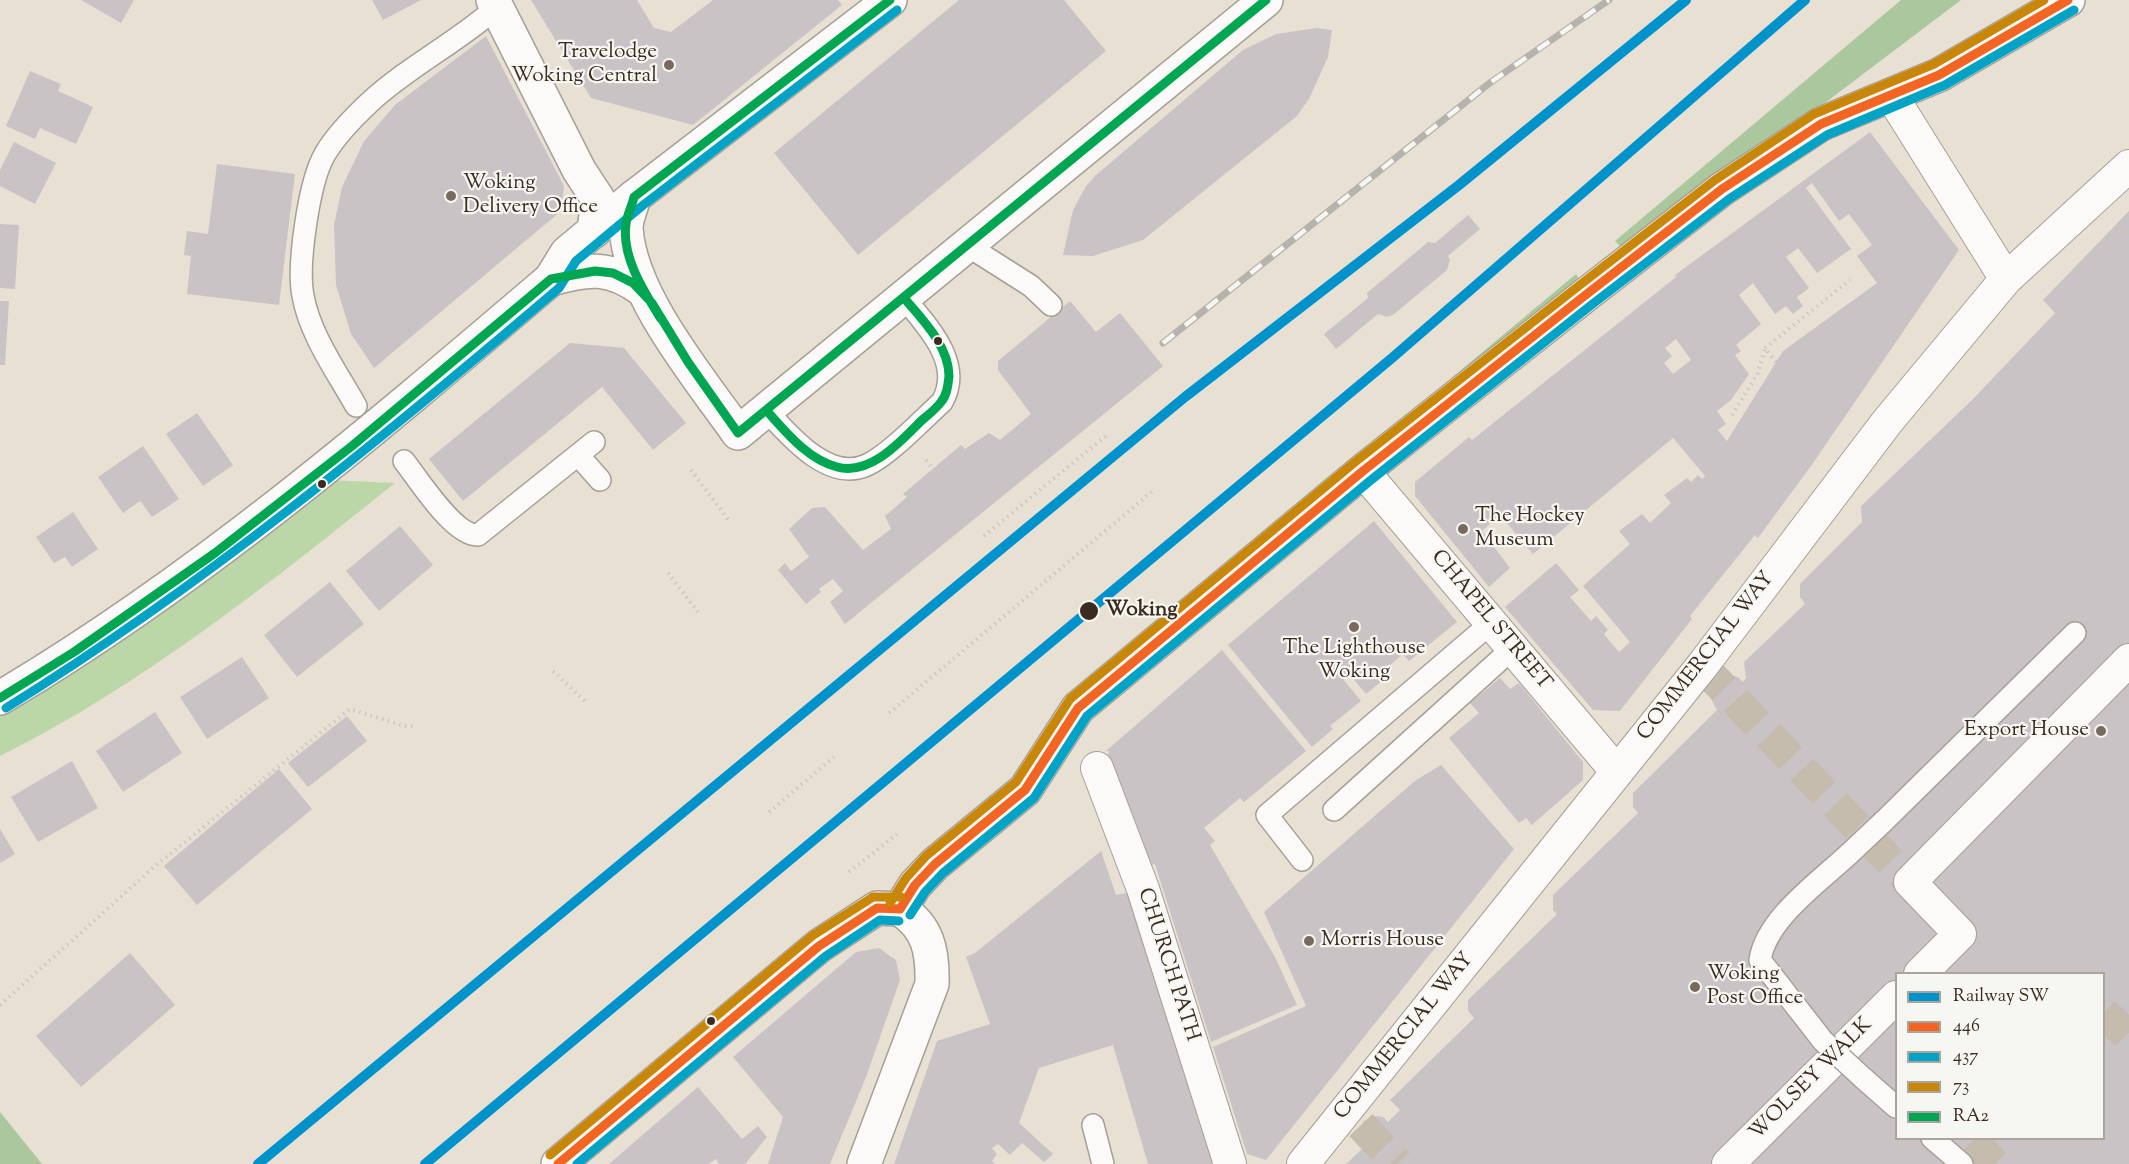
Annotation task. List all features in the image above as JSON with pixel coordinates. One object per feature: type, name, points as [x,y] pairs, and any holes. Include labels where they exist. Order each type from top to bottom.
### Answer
[{"type":"street","points":[[0,698],[57,664],[155,599],[377,428],[551,279],[567,253],[634,197],[890,0]]},
{"type":"street","points":[[634,197],[626,226],[629,248],[643,290],[687,360],[738,433],[1266,0]]},
{"type":"street","points":[[900,909],[915,885],[935,864],[1025,789],[1078,708],[1363,471],[1722,189],[1821,124],[1964,63],[2068,0]]},
{"type":"street","points":[[495,4],[579,170],[598,199],[594,231]]},
{"type":"street","points":[[1891,95],[2006,279]]},
{"type":"street","name":"COMMERCIAL WAY","points":[[1303,1164],[1354,1117],[1887,422],[2006,279],[2129,166]]},
{"type":"street","points":[[551,279],[577,272],[613,272],[643,290]]},
{"type":"street","name":"CHAPEL STREET","points":[[1363,471],[1617,772]]},
{"type":"street","points":[[1922,972],[1960,934],[1910,882],[2129,660]]},
{"type":"street","name":"CHURCH PATH","points":[[1097,768],[1143,889],[1230,1164]]},
{"type":"street","points":[[558,1164],[819,946],[877,908],[900,909],[920,925],[927,938],[932,965],[932,984],[864,1164]]},
{"type":"street","name":"WOLSEY WALK","points":[[1728,1164],[1895,998]]},
{"type":"lane","points":[[356,406],[319,341],[303,296],[304,243],[317,176],[324,155],[370,102],[422,60],[480,22],[495,4]]},
{"type":"lane","points":[[968,246],[1031,286],[1051,305]]},
{"type":"lane","points":[[766,411],[807,453],[827,463],[859,468],[876,459],[942,402],[949,390],[949,365],[931,331],[904,298]]},
{"type":"lane","points":[[404,461],[453,523],[472,536],[485,533],[586,449],[600,480]]},
{"type":"lane","points":[[1302,860],[1267,815],[1491,623]]},
{"type":"lane","points":[[1895,1106],[1823,1041],[1761,960],[1763,944],[1784,915],[1884,821],[2075,633]]},
{"type":"lane","points":[[1334,810],[1513,648]]},
{"type":"lane","points":[[1092,1125],[1103,1164]]},
{"type":"lane","points":[[1934,1140],[1962,1164]]},
{"type":"path","points":[[1732,416],[1758,373],[1765,348],[1851,280]]},
{"type":"path","points":[[1765,348],[1776,362]]},
{"type":"path","points":[[984,536],[1108,434]]},
{"type":"path","points":[[926,460],[933,469]]},
{"type":"path","points":[[691,470],[730,522]]},
{"type":"path","points":[[889,713],[1155,489]]},
{"type":"path","points":[[668,573],[698,612]]},
{"type":"path","points":[[553,671],[588,704]]},
{"type":"path","points":[[0,1005],[154,867],[350,709],[405,726],[417,726]]},
{"type":"path","points":[[769,812],[834,757]]},
{"type":"path","points":[[849,872],[897,834]]},
{"type":"green space","points":[[1901,0],[1961,0],[1427,404],[1424,401],[1576,274],[1580,281],[1621,247],[1615,241]]},
{"type":"green space","points":[[327,480],[395,483],[205,630],[105,697],[0,756],[0,712]]},
{"type":"green space","points":[[0,1112],[42,1164],[0,1164]]},
{"type":"building","points":[[81,0],[134,0],[121,23]]},
{"type":"building","points":[[372,0],[421,0],[383,20]]},
{"type":"building","name":"Travelodge Woking Central","points":[[531,0],[637,0],[654,28],[671,32],[713,0],[838,0],[842,5],[693,125],[591,98]]},
{"type":"building","points":[[959,0],[1064,0],[1106,51],[858,255],[774,153]]},
{"type":"building","points":[[1317,28],[1332,30],[1328,57],[1309,99],[1297,116],[1143,240],[1093,256],[1063,255],[1073,210],[1086,186],[1096,175],[1243,50],[1276,34]]},
{"type":"building","name":"Woking Delivery Office","points":[[486,36],[564,186],[561,211],[374,368],[351,334],[336,285],[334,225],[342,187],[364,141],[395,105]]},
{"type":"building","points":[[30,71],[61,84],[58,91],[93,107],[76,144],[40,128],[35,139],[6,126]]},
{"type":"building","points":[[1870,132],[1959,250],[1811,466],[1758,538],[1755,535],[1690,616],[1692,619],[1620,711],[1593,710],[1505,607],[1556,563],[1579,590],[1570,597],[1591,621],[1596,616],[1608,630],[1604,634],[1619,652],[1630,642],[1583,586],[1630,544],[1619,531],[1642,514],[1650,523],[1671,503],[1664,495],[1687,478],[1691,482],[1698,475],[1702,479],[1705,476],[1673,438],[1533,554],[1500,515],[1482,531],[1510,568],[1489,587],[1415,496],[1415,482],[1469,437],[1472,440],[1676,277],[1675,275]],"holes":[[[1812,183],[1839,221],[1849,214],[1872,245],[1857,256],[1877,283],[1783,351],[1727,441],[1718,430],[1726,424],[1717,411],[1731,400],[1749,374],[1735,355],[1741,351],[1736,345],[1761,324],[1739,295],[1753,283],[1775,314],[1786,306],[1793,314],[1803,306],[1797,297],[1809,288],[1786,257],[1798,248],[1817,273],[1851,249],[1806,188]],[[1676,339],[1691,360],[1673,374],[1664,363],[1672,356],[1665,348]]]},
{"type":"building","points":[[14,142],[56,163],[35,204],[0,186],[0,170]]},
{"type":"building","points":[[217,164],[295,174],[279,305],[187,294],[191,256],[184,255],[187,231],[208,234]]},
{"type":"building","points":[[2129,211],[2129,1164],[1346,1164],[1363,1148],[1358,1134],[1364,1121],[1377,1116],[1383,1117],[1388,1122],[1400,1110],[1390,1100],[1474,1018],[1468,1011],[1468,1000],[1557,914],[1553,910],[1553,895],[1638,813],[1633,807],[1633,793],[1717,710],[1710,697],[1717,681],[1728,675],[1738,677],[1743,682],[1746,678],[1744,662],[1805,604],[1800,597],[1800,584],[1862,522],[1861,506],[1972,400],[2055,313],[2043,300]]},
{"type":"building","points":[[1468,215],[1480,229],[1448,256],[1450,260],[1447,270],[1393,315],[1387,317],[1378,314],[1336,349],[1324,334],[1368,298],[1367,293],[1428,242],[1435,243]]},
{"type":"building","points":[[0,224],[19,225],[15,289],[0,288]]},
{"type":"building","points":[[0,301],[9,301],[5,365],[0,365]]},
{"type":"building","points":[[1070,301],[1096,332],[1120,313],[1163,366],[845,624],[830,602],[843,591],[833,579],[819,589],[821,592],[806,604],[778,570],[785,563],[791,571],[809,557],[789,529],[812,508],[825,507],[863,550],[891,529],[885,516],[907,497],[903,494],[961,445],[965,449],[989,433],[1000,440],[1031,414],[998,370],[998,361]]},
{"type":"building","points":[[570,343],[624,348],[686,423],[653,450],[602,387],[463,501],[429,459]]},
{"type":"building","points":[[197,413],[233,465],[203,486],[166,434]]},
{"type":"building","points":[[143,446],[179,499],[152,517],[140,501],[123,513],[98,477]]},
{"type":"building","points":[[73,512],[98,549],[72,567],[65,557],[54,563],[36,537]]},
{"type":"building","points":[[1374,521],[1457,622],[1409,661],[1403,654],[1383,671],[1388,676],[1366,694],[1350,675],[1344,680],[1361,701],[1330,726],[1333,729],[1312,747],[1228,645]]},
{"type":"building","points":[[400,526],[433,565],[379,611],[346,571]]},
{"type":"building","points":[[330,582],[364,624],[297,677],[264,635]]},
{"type":"building","points":[[1222,650],[1306,751],[1244,802],[1240,798],[1204,828],[1215,841],[1210,845],[1275,957],[1297,1005],[1211,1042],[1155,864],[1148,866],[1106,762],[1109,751],[1106,751]]},
{"type":"building","points":[[242,657],[269,698],[207,739],[180,697]]},
{"type":"building","points":[[1500,678],[1510,689],[1519,683],[1583,762],[1583,780],[1532,825],[1526,818],[1519,823],[1449,738],[1479,713],[1470,703]]},
{"type":"building","points":[[155,712],[182,753],[123,792],[96,751]]},
{"type":"building","points":[[347,716],[367,741],[308,787],[288,763]]},
{"type":"building","points":[[72,761],[98,808],[38,842],[11,797]]},
{"type":"building","points":[[1441,765],[1514,849],[1266,1160],[1247,1154],[1213,1047],[1306,1006],[1264,912],[1416,780]]},
{"type":"building","points":[[279,769],[312,809],[197,905],[164,866]]},
{"type":"building","points":[[0,829],[15,854],[0,863]]},
{"type":"building","points":[[1101,851],[1116,895],[1135,891],[1220,1164],[1148,1164],[1113,1045],[1039,1068],[1019,1123],[1053,1154],[1044,1162],[1022,1143],[1010,1155],[998,1144],[992,1148],[997,1154],[992,1161],[995,1164],[894,1164],[937,1041],[990,1024],[966,957],[975,953]]},
{"type":"building","points":[[879,948],[896,960],[900,980],[866,1077],[830,1164],[768,1164],[783,1117],[733,1057],[856,952]]},
{"type":"building","points":[[130,953],[175,1005],[81,1087],[36,1036]]},
{"type":"building","points":[[698,1087],[742,1139],[758,1126],[767,1137],[745,1164],[719,1164],[716,1159],[709,1164],[609,1164]]},
{"type":"tunnel","points":[[1702,666],[1910,882]]},
{"type":"tunnel","points":[[2105,1034],[2129,1010]]},
{"type":"tunnel","points":[[1361,1125],[1398,1164]]},
{"type":"tunnel","points":[[1972,1164],[1996,1140]]},
{"type":"railway","points":[[1163,343],[1491,82],[1609,0]]},
{"type":"rail line","name":"SW","points":[[258,1164],[1185,397],[1459,185],[1686,0]]},
{"type":"rail line","name":"SW","points":[[425,1164],[1392,358],[1805,0]]},
{"type":"transit line","name":"RA2","points":[[661,319],[636,274],[627,249],[626,224],[634,197],[890,0]]},
{"type":"transit line","name":"RA2","points":[[738,433],[1266,0]]},
{"type":"transit line","name":"73","points":[[890,903],[906,878],[926,856],[1016,782],[1070,699],[1355,462],[1576,288],[1715,180],[1814,114],[1934,64],[2044,0]]},
{"type":"transit line","name":"446","points":[[900,909],[915,885],[935,864],[1025,790],[1078,708],[1363,471],[1583,297],[1722,189],[1821,124],[1939,75],[2068,0]]},
{"type":"transit line","name":"437","points":[[6,708],[151,612],[358,455],[559,288],[576,261],[642,206],[897,10]]},
{"type":"transit line","name":"437","points":[[910,915],[925,892],[943,873],[1034,798],[1087,716],[1371,480],[1590,306],[1729,199],[1827,135],[1945,85],[2074,10]]},
{"type":"transit line","name":"RA2","points":[[0,698],[74,652],[215,553],[352,446],[551,279],[595,271],[613,273],[633,283],[652,303],[688,362],[738,433]]},
{"type":"transit line","name":"RA2","points":[[766,410],[789,436],[807,451],[816,458],[837,467],[861,467],[873,462],[894,447],[941,402],[946,393],[949,376],[948,365],[940,344],[904,298]]},
{"type":"transit line","name":"73","points":[[550,1155],[812,936],[873,897],[901,897]]},
{"type":"transit line","name":"446","points":[[558,1164],[819,946],[877,908],[900,909]]},
{"type":"transit line","name":"437","points":[[577,1164],[826,956],[880,920],[899,921]]},
{"type":"place","name":"Travelodge Woking Central","points":[[669,65]]},
{"type":"place","name":"Woking Delivery Office","points":[[451,196]]},
{"type":"place","name":"The Hockey Museum","points":[[1463,529]]},
{"type":"place","name":"Woking","points":[[1089,611]]},
{"type":"place","name":"The Lighthouse Woking","points":[[1354,627]]},
{"type":"place","name":"Export House","points":[[2101,731]]},
{"type":"place","name":"Morris House","points":[[1309,941]]},
{"type":"place","name":"Woking Post Office","points":[[1695,987]]}]
